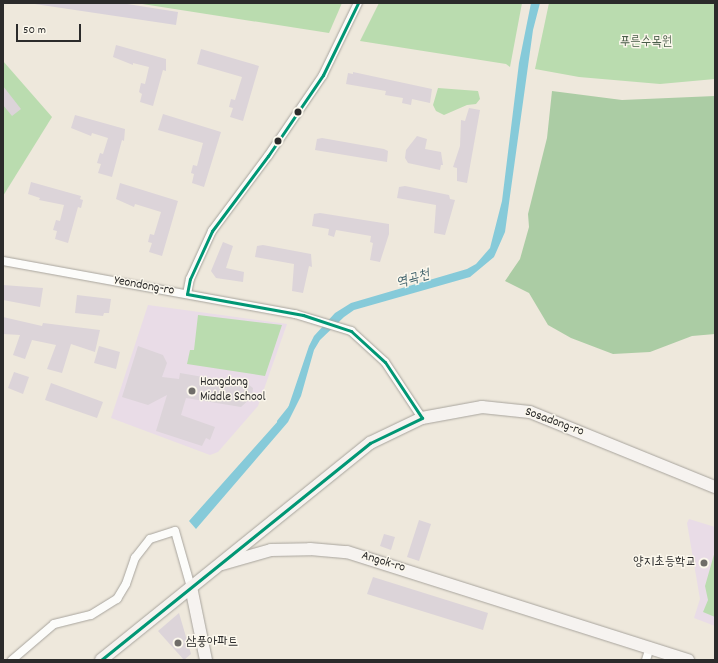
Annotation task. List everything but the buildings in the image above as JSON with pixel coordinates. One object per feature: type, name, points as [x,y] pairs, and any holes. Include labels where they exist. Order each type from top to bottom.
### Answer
[{"type":"street","name":"Yeondong-ro","points":[[3,261],[187,294],[190,279],[212,231],[268,156],[319,81],[340,43],[358,3]]},
{"type":"street","points":[[187,294],[303,315],[351,331],[362,339],[385,362],[422,418]]},
{"type":"street","name":"Sosadong-ro","points":[[218,566],[370,443],[422,418],[482,407],[530,412],[715,487]]},
{"type":"street","points":[[12,660],[54,624],[91,615],[117,599],[126,584],[135,558],[150,540],[175,531],[191,588],[206,660]]},
{"type":"street","name":"Angok-ro","points":[[101,660],[218,566],[271,550],[310,548],[347,552],[688,660]]},
{"type":"street","points":[[646,660],[650,647]]},
{"type":"shaded area","points":[[28,3],[121,3],[178,12],[176,25]]},
{"type":"shaded area","name":"Hangdong Middle School","points":[[148,305],[287,324],[258,406],[218,452],[210,455],[111,418]]},
{"type":"shaded area","name":"양지초등학교","points":[[689,519],[715,527],[715,626],[694,618],[700,599],[687,523]]},
{"type":"green space","points":[[136,3],[342,3],[329,33]]},
{"type":"green space","points":[[379,3],[522,3],[510,67],[506,64],[360,41]]},
{"type":"green space","name":"푸른수목원","points":[[549,3],[715,3],[715,79],[660,84],[579,77],[535,69]]},
{"type":"green space","points":[[3,61],[52,117],[3,196]]},
{"type":"green space","points":[[438,88],[478,91],[480,99],[476,104],[467,105],[444,115],[436,111],[433,105]]},
{"type":"green space","points":[[552,91],[622,100],[715,96],[715,334],[692,336],[650,352],[613,354],[571,338],[548,325],[529,293],[505,281],[520,259],[529,227],[528,214],[547,138]]},
{"type":"green space","points":[[198,315],[282,325],[265,376],[187,364],[190,350],[194,350]]},
{"type":"green space","points":[[715,551],[715,617],[703,612],[708,600],[705,586]]},
{"type":"water","points":[[531,3],[540,3],[533,30],[505,232],[494,257],[470,277],[354,310],[344,317],[320,340],[314,350],[301,396],[288,422],[196,529],[189,521],[287,411],[309,346],[314,336],[335,313],[351,303],[467,269],[476,264],[490,248],[502,201],[519,63]]},
{"type":"waterway","name":"역곡천","points":[[278,421],[290,406]]},
{"type":"transit line","points":[[187,294],[190,279],[212,231],[268,156],[323,75],[358,3]]},
{"type":"transit line","points":[[187,294],[303,315],[351,331],[385,362],[422,418]]},
{"type":"transit line","points":[[101,660],[370,443],[422,418]]},
{"type":"place","name":"Hangdong Middle School","points":[[192,391]]},
{"type":"place","name":"양지초등학교","points":[[704,563]]},
{"type":"place","name":"삼풍아파트","points":[[178,643]]}]
